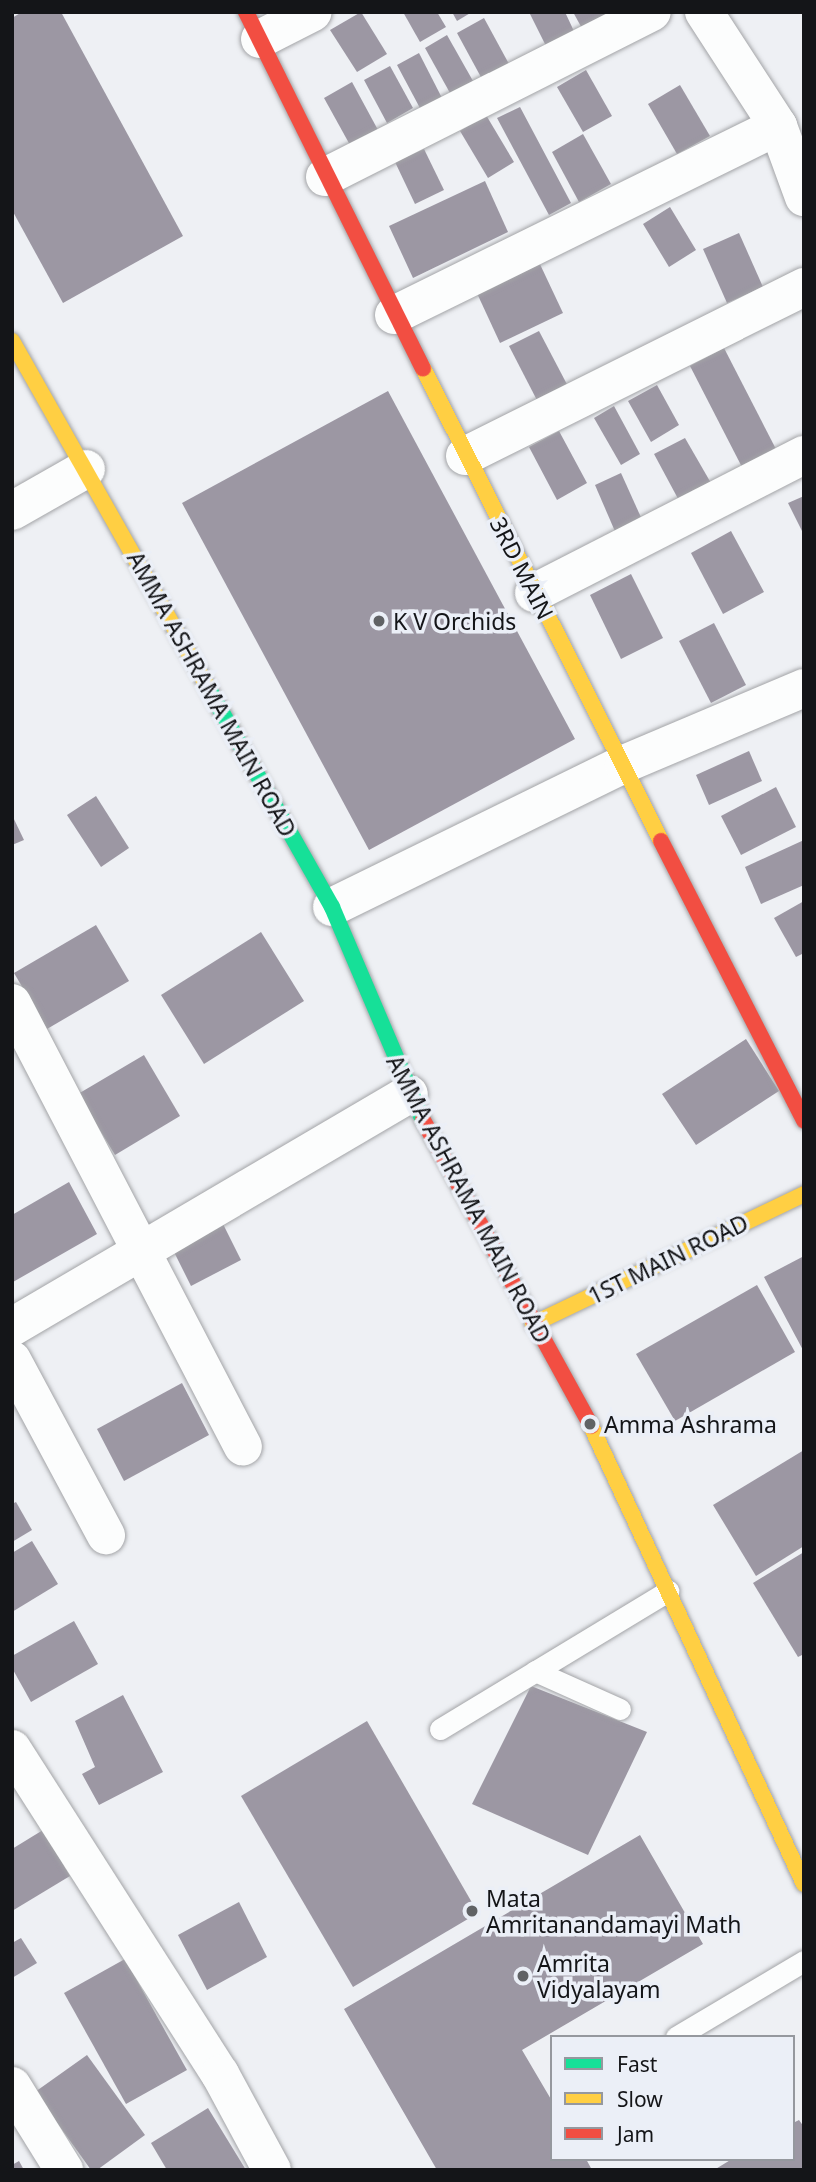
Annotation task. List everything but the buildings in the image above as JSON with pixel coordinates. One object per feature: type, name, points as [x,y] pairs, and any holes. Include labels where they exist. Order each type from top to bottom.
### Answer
[{"type":"street","points":[[253,26],[313,12]]},
{"type":"street","points":[[324,177],[652,12]]},
{"type":"street","points":[[704,12],[778,126],[804,197]]},
{"type":"street","name":"3RD MAIN","points":[[253,26],[324,177],[804,1120]]},
{"type":"street","points":[[394,315],[778,126]]},
{"type":"street","points":[[465,456],[804,287]]},
{"type":"street","name":"AMMA ASHRAMA MAIN ROAD","points":[[12,341],[332,907],[409,1094],[590,1424],[804,1884]]},
{"type":"street","points":[[534,593],[804,455]]},
{"type":"street","points":[[12,511],[86,469]]},
{"type":"street","points":[[332,907],[624,764],[804,688]]},
{"type":"street","points":[[12,1003],[243,1446]]},
{"type":"street","points":[[12,1327],[409,1094]]},
{"type":"street","name":"1ST MAIN ROAD","points":[[533,1324],[804,1194]]},
{"type":"street","points":[[12,1360],[106,1535]]},
{"type":"street","points":[[12,1749],[220,2074],[272,2170]]},
{"type":"street","points":[[17,2102],[64,2170]]},
{"type":"lane","points":[[440,1729],[668,1591]]},
{"type":"lane","points":[[535,1671],[620,1709]]},
{"type":"lane","points":[[679,2035],[804,1961]]},
{"type":"traffic: fast","points":[[207,686],[332,907],[423,1120]]},
{"type":"traffic: slow","points":[[12,341],[207,686]]},
{"type":"traffic: slow","points":[[423,368],[661,841]]},
{"type":"traffic: slow","points":[[533,1324],[804,1194]]},
{"type":"traffic: slow","points":[[591,1426],[804,1884]]},
{"type":"traffic: jam","points":[[246,12],[423,368]]},
{"type":"traffic: jam","points":[[661,841],[804,1120]]},
{"type":"traffic: jam","points":[[423,1120],[591,1426]]},
{"type":"place","name":"K V Orchids","points":[[379,621]]},
{"type":"place","name":"Amma Ashrama","points":[[590,1424]]},
{"type":"place","name":"Mata Amritanandamayi Math","points":[[472,1911]]},
{"type":"place","name":"Amrita Vidyalayam","points":[[523,1976]]}]
